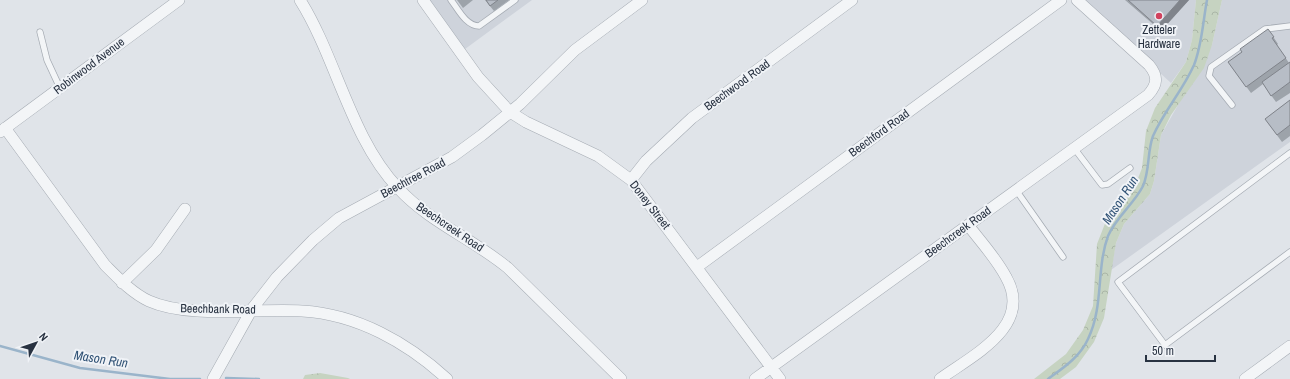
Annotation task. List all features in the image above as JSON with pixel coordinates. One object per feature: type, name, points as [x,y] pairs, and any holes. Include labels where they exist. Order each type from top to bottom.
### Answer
[{"type":"street","name":"Robinwood Avenue","points":[[3,130],[179,0]]},
{"type":"street","name":"Beechcreek Road","points":[[300,0],[318,33],[367,143],[397,187],[430,216],[493,256],[508,268],[621,379]]},
{"type":"street","name":"Doney Street","points":[[422,0],[478,77],[510,112],[526,122],[598,156],[631,180],[697,266],[780,379]]},
{"type":"street","name":"Beechtree Road","points":[[213,379],[252,309],[277,277],[313,240],[339,218],[452,157],[510,112],[575,50],[642,0]]},
{"type":"street","name":"Beechwood Road","points":[[631,180],[646,161],[692,118],[852,0]]},
{"type":"street","name":"Beechford Road","points":[[697,266],[1061,0]]},
{"type":"street","name":"Beechcreek Road","points":[[755,379],[1148,95],[1154,89],[1157,81],[1155,72],[1149,65],[1077,0]]},
{"type":"street","name":"Beechbank Road","points":[[3,130],[105,265],[122,283],[149,301],[180,310],[303,310],[353,321],[402,344],[426,360],[447,379]]},
{"type":"street","points":[[122,283],[156,250],[185,209]]},
{"type":"street","points":[[940,379],[999,336],[1009,323],[1012,313],[1013,295],[1006,277],[968,225]]},
{"type":"street","points":[[1246,379],[1290,346]]},
{"type":"lane","points":[[451,0],[467,21],[474,26],[479,26],[515,0]]},
{"type":"lane","points":[[1232,105],[1209,76],[1211,67],[1265,29],[1273,26],[1290,27]]},
{"type":"lane","points":[[40,32],[47,60],[60,88]]},
{"type":"lane","points":[[1074,148],[1102,185],[1108,184],[1130,168]]},
{"type":"lane","points":[[1290,153],[1118,282],[1165,345],[1290,252]]},
{"type":"lane","points":[[1016,190],[1063,257]]},
{"type":"shaded area","points":[[423,0],[532,0],[461,52]]},
{"type":"shaded area","points":[[1080,0],[1196,0],[1192,40],[1186,62],[1171,83]]},
{"type":"shaded area","points":[[1222,0],[1290,0],[1290,142],[1111,270],[1116,243],[1124,224],[1150,194],[1154,181],[1161,135],[1212,45]]},
{"type":"green space","points":[[1196,0],[1222,0],[1212,45],[1204,68],[1171,115],[1161,135],[1154,181],[1150,194],[1124,224],[1116,243],[1104,318],[1094,342],[1076,367],[1060,379],[1034,379],[1066,354],[1083,330],[1093,306],[1097,244],[1106,221],[1134,189],[1142,168],[1146,131],[1155,108],[1186,62],[1192,40]]},
{"type":"green space","points":[[320,373],[350,379],[303,379],[305,375]]},
{"type":"building","points":[[486,0],[498,0],[490,6]]},
{"type":"building","name":"Zetteler Hardware","points":[[1128,0],[1180,0],[1157,26]]},
{"type":"building","points":[[1268,29],[1274,37],[1272,38],[1286,58],[1246,87],[1228,62],[1242,52],[1240,49]]},
{"type":"building","points":[[1290,62],[1290,82],[1271,96],[1262,82]]},
{"type":"building","points":[[1290,100],[1290,125],[1277,135],[1265,119]]},
{"type":"waterway","name":"Mason Run","points":[[1048,379],[1076,357],[1088,339],[1096,314],[1102,261],[1108,236],[1111,229],[1135,199],[1143,186],[1147,174],[1153,136],[1162,118],[1190,74],[1194,65],[1201,41],[1207,0]]},
{"type":"waterway","name":"Mason Run","points":[[0,346],[80,368],[170,379],[200,379]]},
{"type":"waterway","name":"Mason Run","points":[[226,378],[259,379]]},
{"type":"place","name":"Zetteler Hardware","points":[[1159,16]]}]
